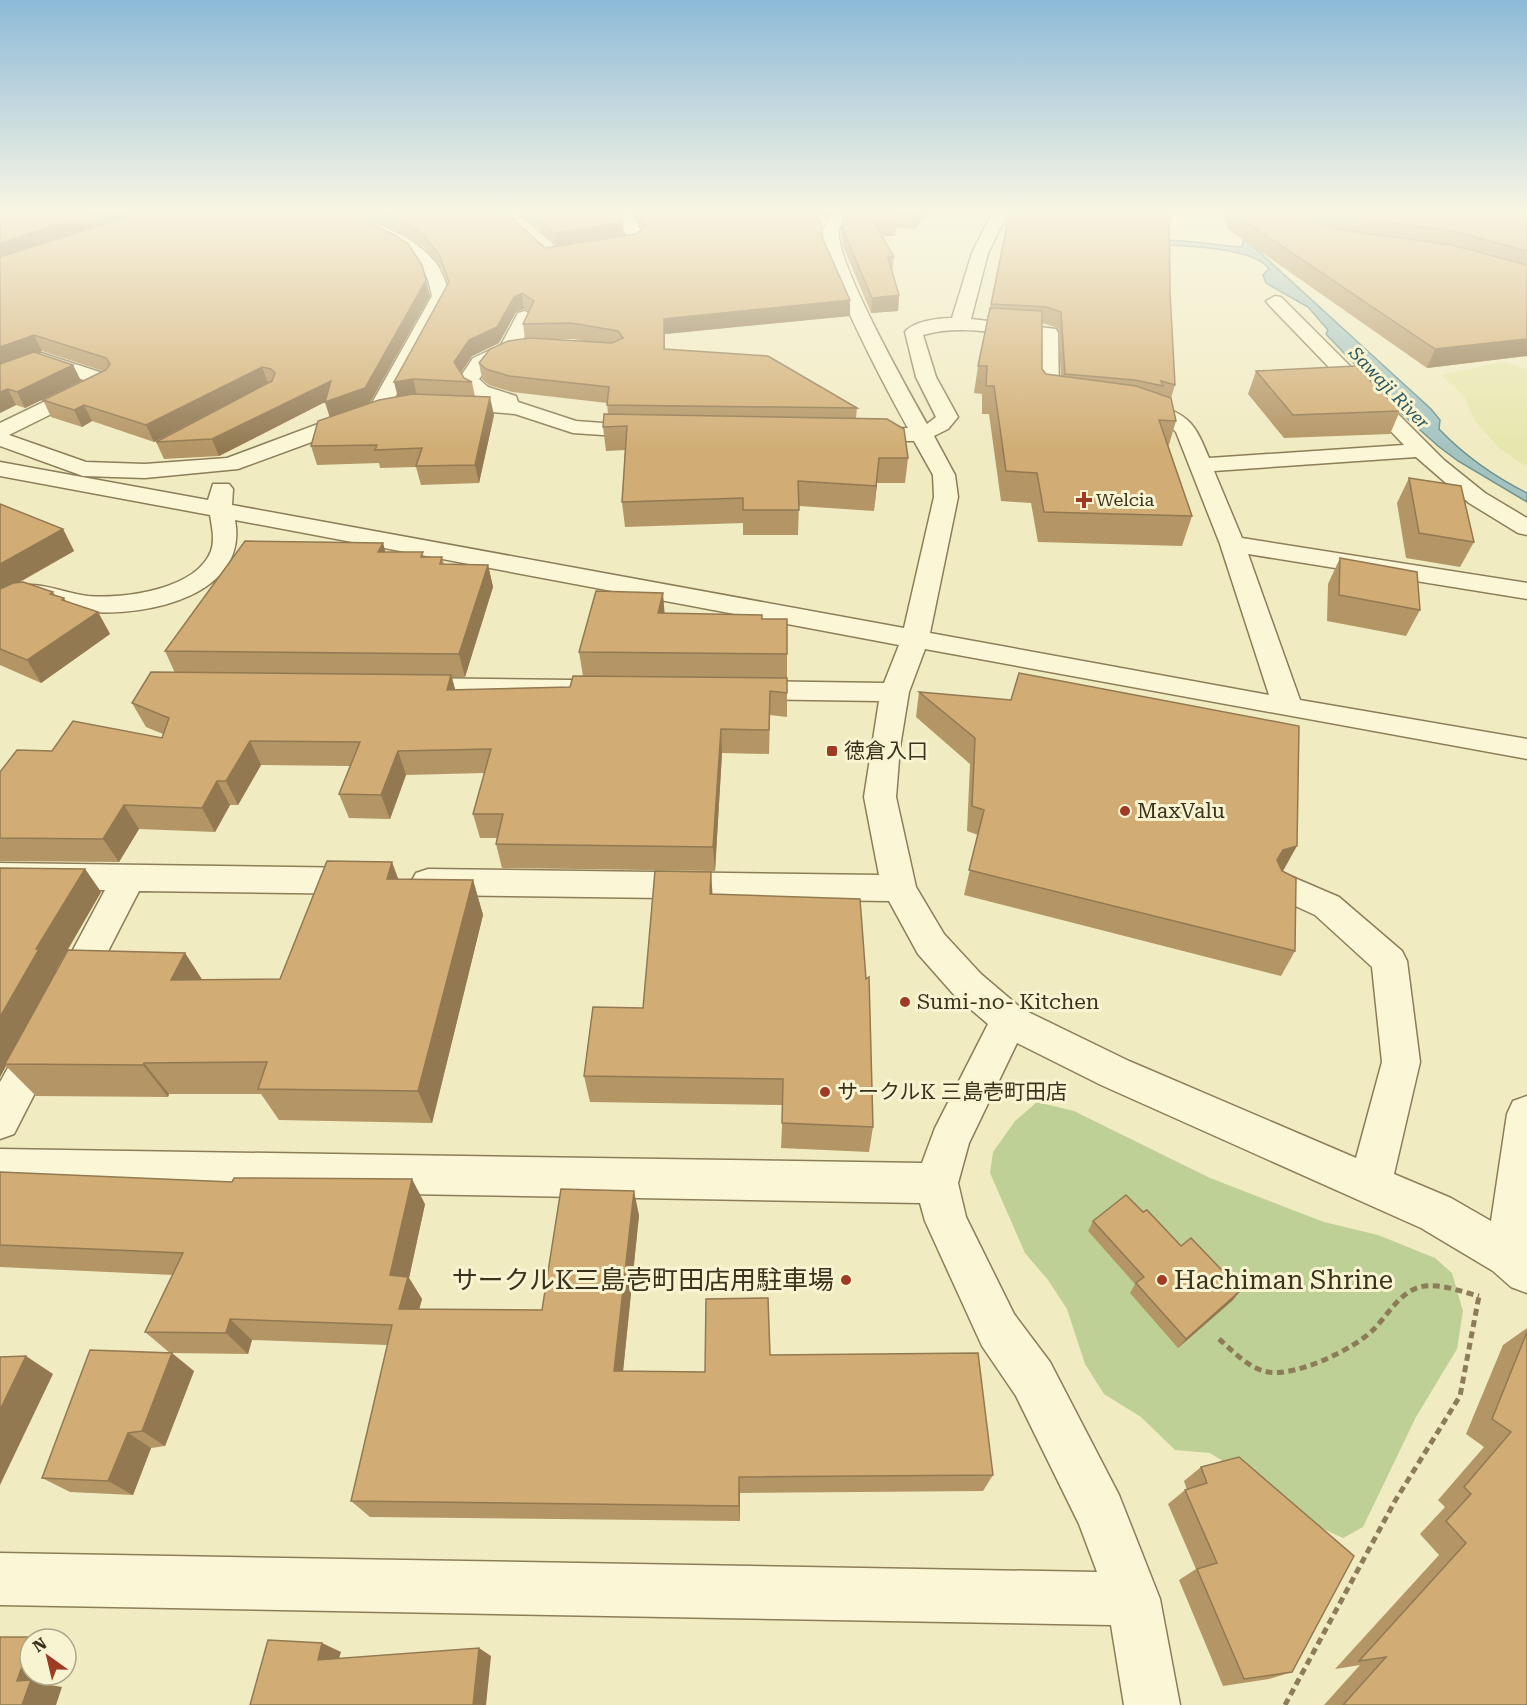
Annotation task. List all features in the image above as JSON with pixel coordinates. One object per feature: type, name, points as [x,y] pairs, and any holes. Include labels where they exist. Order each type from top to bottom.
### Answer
[{"type":"street","points":[[379,410],[441,296],[439,291]]},
{"type":"street","points":[[849,291],[883,364],[944,475],[946,497],[915,638],[896,692],[885,747],[880,797],[899,888],[931,944],[968,985],[1009,1020],[1114,1073],[1436,1213],[1518,1264]]},
{"type":"street","points":[[960,324],[969,291]]},
{"type":"street","points":[[1275,301],[1422,450],[1477,498],[1527,528]]},
{"type":"street","points":[[509,349],[525,317]]},
{"type":"street","points":[[842,434],[922,435],[939,427],[947,417],[926,377],[913,336],[914,332],[926,328],[960,324],[1049,333],[1049,396],[1145,408],[1177,420],[1186,429],[1232,544],[1288,708]]},
{"type":"street","points":[[518,408],[508,399],[478,390],[471,385],[469,379],[473,368],[487,356],[509,349],[533,347]]},
{"type":"street","points":[[0,376],[40,359],[105,380],[0,431]]},
{"type":"street","points":[[0,440],[68,465],[120,471],[230,464],[379,410],[418,405],[518,408],[573,427],[671,432]]},
{"type":"street","points":[[1202,465],[1422,450]]},
{"type":"street","points":[[120,471],[154,451]]},
{"type":"street","points":[[0,607],[27,592],[90,604],[110,604],[135,601],[193,586],[214,570],[222,554],[226,540],[219,495],[230,464]]},
{"type":"street","points":[[0,469],[1288,708],[1527,749]]},
{"type":"street","points":[[1232,544],[1527,591]]},
{"type":"street","points":[[380,687],[596,689]]},
{"type":"street","points":[[716,690],[896,692]]},
{"type":"street","points":[[0,876],[899,888]]},
{"type":"street","points":[[0,1121],[129,878]]},
{"type":"street","points":[[1283,886],[1327,906],[1389,961],[1401,1062],[1370,1186]]},
{"type":"street","points":[[1009,1020],[949,1141],[937,1183],[946,1221],[998,1330],[1033,1378],[1073,1453],[1101,1513],[1133,1599],[1152,1705]]},
{"type":"street","points":[[1518,1264],[1515,1186],[1527,1114]]},
{"type":"street","points":[[0,1168],[937,1183]]},
{"type":"street","points":[[0,1579],[1133,1599]]},
{"type":"path","points":[[1219,1339],[1251,1363],[1268,1372],[1283,1371],[1331,1356],[1368,1335],[1413,1290],[1435,1286],[1447,1289]]},
{"type":"path","points":[[1286,1705],[1395,1501],[1460,1396],[1479,1296]]},
{"type":"green space","points":[[1504,362],[1527,369],[1527,467],[1499,448],[1475,421],[1464,396],[1441,375]]},
{"type":"green space","points":[[1037,1102],[1074,1111],[1210,1178],[1324,1222],[1378,1235],[1435,1258],[1452,1273],[1463,1311],[1457,1349],[1416,1417],[1363,1527],[1343,1538],[1304,1520],[1258,1483],[1210,1453],[1175,1450],[1141,1417],[1104,1394],[1085,1364],[1067,1309],[1048,1280],[1025,1253],[990,1173],[993,1152],[1015,1121]]},
{"type":"water","name":"Sawaji River","points":[[1279,291],[1301,291],[1431,409],[1440,420],[1439,429],[1449,439],[1480,465],[1527,493],[1527,502],[1458,461],[1438,446],[1401,413],[1326,334],[1328,330],[1308,307]]},
{"type":"building","points":[[0,291],[420,291],[365,388],[325,402],[331,381],[212,439],[156,442],[272,381],[275,373],[271,369],[262,367],[146,425],[84,405],[74,410],[43,400],[106,370],[110,364],[106,358],[34,335],[0,347]]},
{"type":"building","points":[[444,291],[846,291],[850,300],[664,319],[664,349],[768,356],[857,408],[607,405],[609,387],[509,376],[486,369],[479,363],[490,349],[508,341],[530,338],[612,343],[623,338],[618,331],[571,323],[523,324],[534,301],[522,293],[514,297],[497,327],[469,340],[454,362],[464,378],[472,382],[413,379],[394,382]]},
{"type":"building","points":[[869,291],[898,291],[899,295],[872,298]]},
{"type":"building","points":[[994,291],[1170,291],[1175,385],[1161,381],[1163,386],[1135,380],[1065,374],[1061,312],[1047,307],[991,304]]},
{"type":"building","points":[[1348,291],[1527,291],[1527,339],[1435,349]]},
{"type":"building","points":[[990,308],[1042,311],[1042,369],[1046,374],[1136,386],[1171,398],[1176,421],[1159,420],[1192,516],[1044,512],[1037,473],[1006,471],[994,386],[986,386],[987,366],[978,366]]},
{"type":"building","points":[[34,352],[73,365],[17,392],[8,389],[0,392],[0,364]]},
{"type":"building","points":[[1356,366],[1400,411],[1293,415],[1256,371]]},
{"type":"building","points":[[413,394],[490,397],[475,465],[416,466],[422,448],[375,450],[377,445],[311,446],[318,421],[379,400]]},
{"type":"building","points":[[604,414],[887,419],[904,429],[908,458],[879,458],[876,486],[798,481],[799,510],[743,510],[743,498],[622,502],[627,426],[603,427]]},
{"type":"building","points":[[1409,478],[1461,486],[1474,542],[1419,533]]},
{"type":"building","points":[[0,504],[63,529],[0,564]]},
{"type":"building","points":[[245,541],[383,543],[378,552],[423,552],[421,557],[442,557],[440,564],[488,565],[459,654],[165,651]]},
{"type":"building","points":[[1340,558],[1417,572],[1420,610],[1339,595]]},
{"type":"building","points":[[23,582],[53,592],[50,594],[64,598],[62,600],[98,612],[27,660],[0,649],[0,589],[13,583]]},
{"type":"building","points":[[596,591],[663,593],[658,613],[762,615],[762,619],[787,619],[787,654],[579,652]]},
{"type":"building","points":[[151,672],[451,675],[447,690],[570,687],[573,676],[787,678],[787,693],[770,691],[769,730],[721,729],[713,847],[496,844],[503,814],[473,814],[491,749],[398,751],[381,795],[339,794],[360,742],[250,741],[226,781],[217,781],[202,808],[124,805],[103,839],[0,838],[0,772],[17,750],[52,751],[73,721],[162,738],[169,718],[132,703]]},
{"type":"building","points":[[1019,673],[1299,726],[1297,846],[1283,850],[1277,860],[1282,871],[1296,878],[1295,951],[969,870],[984,810],[972,806],[975,738],[919,692],[1011,700]]},
{"type":"building","points":[[327,861],[392,862],[387,879],[473,880],[418,1091],[258,1089],[267,1062],[144,1063],[143,1065],[5,1064],[68,950],[185,953],[171,980],[280,979]]},
{"type":"building","points":[[0,868],[85,869],[36,949],[39,949],[0,1017]]},
{"type":"building","points":[[655,871],[711,872],[710,894],[860,899],[866,979],[869,977],[873,1127],[782,1123],[783,1079],[584,1076],[593,1007],[643,1008]]},
{"type":"building","points":[[0,1172],[232,1182],[234,1178],[412,1179],[390,1275],[408,1277],[399,1309],[542,1310],[561,1189],[634,1191],[614,1371],[705,1372],[706,1299],[768,1298],[770,1355],[978,1353],[993,1475],[739,1477],[739,1506],[351,1501],[392,1325],[230,1319],[226,1333],[145,1332],[183,1253],[0,1245]]},
{"type":"building","points":[[1126,1195],[1143,1212],[1147,1210],[1181,1246],[1191,1238],[1241,1290],[1186,1339],[1136,1283],[1144,1277],[1093,1221]]},
{"type":"building","points":[[1527,1332],[1527,1705],[1343,1705],[1386,1657],[1359,1661],[1466,1543],[1446,1521],[1471,1494],[1464,1487],[1511,1432],[1492,1419]]},
{"type":"building","points":[[90,1350],[172,1353],[142,1431],[128,1433],[108,1481],[42,1478]]},
{"type":"building","points":[[26,1356],[0,1410],[0,1357]]},
{"type":"building","points":[[1239,1457],[1354,1556],[1292,1672],[1244,1679],[1197,1569],[1217,1563],[1185,1490],[1207,1483],[1201,1467]]},
{"type":"building","points":[[0,1637],[18,1637],[18,1687],[28,1687],[22,1705],[0,1705]]},
{"type":"building","points":[[268,1640],[322,1643],[318,1660],[479,1648],[473,1705],[250,1705]]},
{"type":"place","name":"Welcia","points":[[1084,500]]},
{"type":"place","name":"徳倉入口","points":[[832,751]]},
{"type":"place","name":"MaxValu","points":[[1125,811]]},
{"type":"place","name":"Sumi-no- Kitchen","points":[[905,1002]]},
{"type":"place","name":"サークルK 三島壱町田店","points":[[825,1092]]},
{"type":"place","name":"サークルK三島壱町田店用駐車場","points":[[846,1280]]},
{"type":"place","name":"Hachiman Shrine","points":[[1162,1280]]}]
